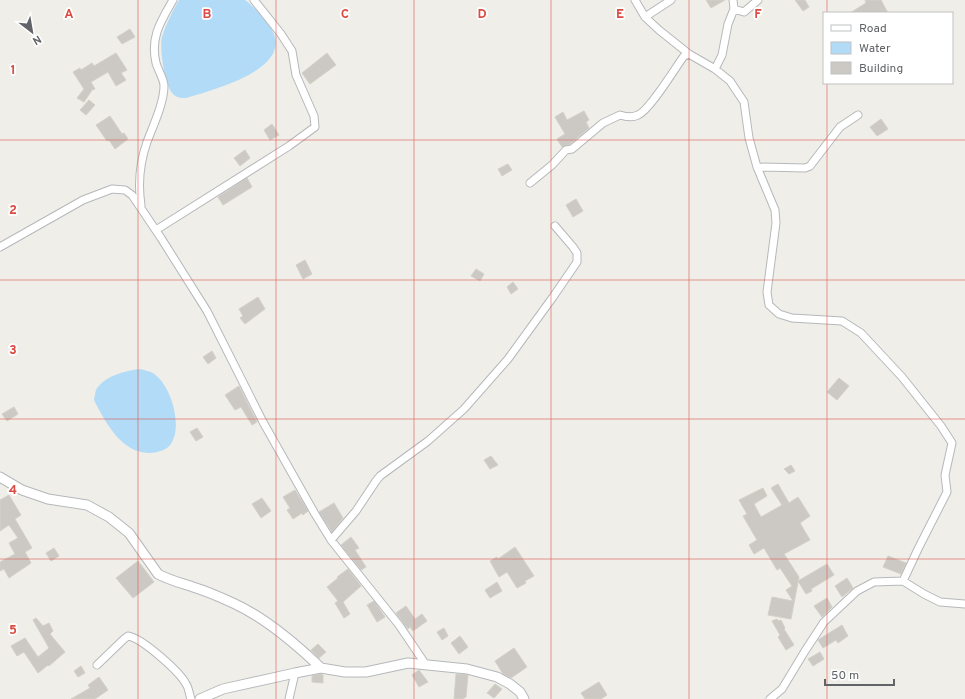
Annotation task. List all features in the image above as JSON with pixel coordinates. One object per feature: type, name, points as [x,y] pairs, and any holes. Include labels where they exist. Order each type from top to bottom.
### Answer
[{"type":"street","points":[[141,210],[139,193],[140,174],[146,144],[159,110],[164,86],[156,62],[155,42],[157,28],[173,0]]},
{"type":"street","points":[[156,230],[289,146],[315,127],[314,116],[296,75],[292,51],[281,34],[254,0]]},
{"type":"street","points":[[635,0],[645,16],[659,30],[688,54],[716,68],[730,81],[744,102],[749,138],[758,167],[775,210],[776,223],[767,292],[769,305],[780,314],[792,318],[842,321],[861,333],[902,377],[941,426],[952,443],[945,475],[947,492],[903,581]]},
{"type":"street","points":[[645,16],[671,0]]},
{"type":"street","points":[[716,68],[722,55],[728,24],[734,9],[733,0]]},
{"type":"street","points":[[734,9],[744,12],[758,0]]},
{"type":"street","points":[[530,183],[552,165],[566,150],[572,149],[603,123],[620,115],[629,118],[639,115],[648,106],[684,56],[688,54]]},
{"type":"street","points":[[758,167],[805,168],[810,166],[840,127],[858,115]]},
{"type":"street","points":[[0,247],[82,200],[112,189],[125,190],[132,195],[207,311],[294,480],[331,540],[399,625],[426,665]]},
{"type":"street","points":[[331,540],[356,511],[380,476],[428,441],[464,409],[508,359],[578,262],[577,253],[555,226]]},
{"type":"street","points":[[0,478],[22,490],[48,499],[87,505],[109,517],[129,533],[158,574],[232,602],[250,612],[307,654],[321,668]]},
{"type":"street","points":[[770,699],[782,690],[804,650],[824,622],[857,591],[874,582],[903,581],[940,602],[965,604]]},
{"type":"street","points":[[97,664],[128,636],[134,637],[156,652],[177,671],[187,685],[188,693],[191,699]]},
{"type":"street","points":[[200,699],[223,689],[321,668],[345,672],[366,672],[408,663],[467,669],[497,677],[510,684],[520,692],[524,699]]},
{"type":"street","points":[[289,699],[295,673]]},
{"type":"water","points":[[179,0],[245,0],[270,26],[276,40],[276,44],[270,58],[251,74],[223,86],[186,98],[180,98],[174,95],[165,76],[161,42],[167,23]]},
{"type":"water","points":[[140,369],[151,372],[158,377],[164,385],[173,406],[176,428],[174,437],[169,446],[164,450],[157,452],[146,453],[135,450],[126,445],[111,429],[94,400],[97,388],[106,380],[122,372]]},
{"type":"building","points":[[706,0],[725,0],[711,8]]},
{"type":"building","points":[[795,0],[805,0],[809,7],[803,11]]},
{"type":"building","points":[[865,0],[881,0],[887,12],[852,12],[866,3]]},
{"type":"building","points":[[130,29],[135,37],[122,44],[117,37]]},
{"type":"building","points":[[116,53],[127,70],[121,73],[126,80],[116,86],[108,72],[91,82],[95,89],[92,90],[84,102],[77,98],[84,89],[73,72],[80,68],[81,70],[92,63],[94,66]]},
{"type":"building","points":[[327,53],[336,65],[310,84],[302,73]]},
{"type":"building","points":[[89,100],[95,105],[86,115],[80,110]]},
{"type":"building","points":[[584,111],[589,120],[586,122],[589,128],[570,144],[562,147],[557,139],[565,134],[555,117],[563,112],[567,120]]},
{"type":"building","points":[[110,116],[122,134],[124,133],[128,139],[115,149],[109,140],[107,141],[96,125]]},
{"type":"building","points":[[881,119],[888,129],[877,136],[870,127]]},
{"type":"building","points":[[272,124],[279,135],[270,140],[264,130]]},
{"type":"building","points":[[245,150],[250,158],[240,166],[234,158]]},
{"type":"building","points":[[508,164],[512,170],[502,176],[498,169]]},
{"type":"building","points":[[247,178],[252,187],[223,205],[218,197]]},
{"type":"building","points":[[576,199],[583,211],[573,217],[566,205]]},
{"type":"building","points":[[305,260],[312,274],[303,279],[296,265]]},
{"type":"building","points":[[476,269],[484,274],[480,281],[471,276]]},
{"type":"building","points":[[513,282],[518,289],[511,294],[507,287]]},
{"type":"building","points":[[258,297],[265,309],[245,324],[240,318],[243,316],[239,309]]},
{"type":"building","points":[[212,351],[216,358],[208,364],[203,357]]},
{"type":"building","points":[[839,378],[849,386],[837,400],[827,392]]},
{"type":"building","points":[[239,386],[257,422],[252,425],[241,407],[235,410],[225,395]]},
{"type":"building","points":[[14,407],[18,414],[7,421],[2,414]]},
{"type":"building","points":[[197,428],[203,437],[196,441],[190,432]]},
{"type":"building","points":[[491,456],[498,465],[490,469],[484,460]]},
{"type":"building","points":[[791,465],[795,471],[789,474],[784,469]]},
{"type":"building","points":[[778,484],[789,503],[798,497],[810,516],[800,523],[810,540],[784,554],[799,577],[791,619],[768,615],[772,597],[793,601],[786,590],[792,586],[780,568],[777,570],[764,548],[754,554],[749,545],[757,540],[743,516],[747,514],[739,500],[763,488],[767,496],[754,504],[761,517],[782,505],[771,488]]},
{"type":"building","points":[[295,490],[308,511],[293,519],[287,510],[290,508],[283,497]]},
{"type":"building","points":[[9,495],[21,515],[15,519],[32,548],[25,552],[31,563],[9,578],[4,569],[0,571],[0,562],[15,554],[9,543],[18,538],[9,525],[0,531],[0,500]]},
{"type":"building","points":[[262,498],[271,511],[261,518],[252,504]]},
{"type":"building","points":[[334,503],[343,518],[332,532],[319,512]]},
{"type":"building","points":[[351,537],[359,548],[355,550],[366,567],[361,570],[341,545]]},
{"type":"building","points":[[515,547],[534,576],[517,588],[507,572],[499,577],[490,561],[497,557],[498,559]]},
{"type":"building","points":[[54,548],[59,556],[51,561],[46,553]]},
{"type":"building","points":[[888,556],[906,563],[901,574],[883,567]]},
{"type":"building","points":[[138,561],[154,582],[133,598],[116,578]]},
{"type":"building","points":[[827,564],[834,575],[811,589],[812,591],[806,594],[798,581]]},
{"type":"building","points":[[348,569],[361,586],[343,602],[350,614],[344,618],[335,603],[338,601],[327,587]]},
{"type":"building","points":[[847,578],[853,588],[842,597],[835,586]]},
{"type":"building","points":[[497,582],[502,591],[490,598],[485,590]]},
{"type":"building","points":[[827,598],[832,607],[822,617],[814,606]]},
{"type":"building","points":[[374,601],[385,617],[377,622],[367,605]]},
{"type":"building","points":[[406,606],[415,619],[422,614],[427,621],[413,631],[410,627],[408,629],[396,613]]},
{"type":"building","points":[[36,618],[43,626],[49,623],[53,631],[50,634],[65,652],[49,666],[48,665],[38,673],[24,652],[17,656],[11,646],[25,638],[38,657],[49,648],[33,620]]},
{"type":"building","points":[[777,619],[779,621],[781,620],[785,628],[784,629],[794,645],[786,650],[778,637],[780,635],[772,621]]},
{"type":"building","points":[[842,625],[848,636],[838,643],[836,640],[823,648],[818,640]]},
{"type":"building","points":[[444,628],[448,636],[442,640],[437,632]]},
{"type":"building","points":[[460,636],[468,647],[459,654],[451,643]]},
{"type":"building","points":[[318,644],[326,652],[319,658],[311,650]]},
{"type":"building","points":[[514,648],[527,667],[511,678],[503,674],[495,661]]},
{"type":"building","points":[[820,652],[824,659],[813,666],[808,659]]},
{"type":"building","points":[[81,666],[85,673],[78,677],[74,671]]},
{"type":"building","points":[[419,670],[428,682],[419,687],[412,675]]},
{"type":"building","points":[[320,674],[323,675],[323,683],[312,682],[312,676]]},
{"type":"building","points":[[456,674],[468,675],[466,697],[463,699],[454,699]]},
{"type":"building","points":[[99,677],[108,690],[95,699],[71,699],[90,688],[88,685]]},
{"type":"building","points":[[599,682],[607,695],[601,699],[585,699],[581,693]]},
{"type":"building","points":[[495,684],[502,689],[494,698],[487,693]]}]
